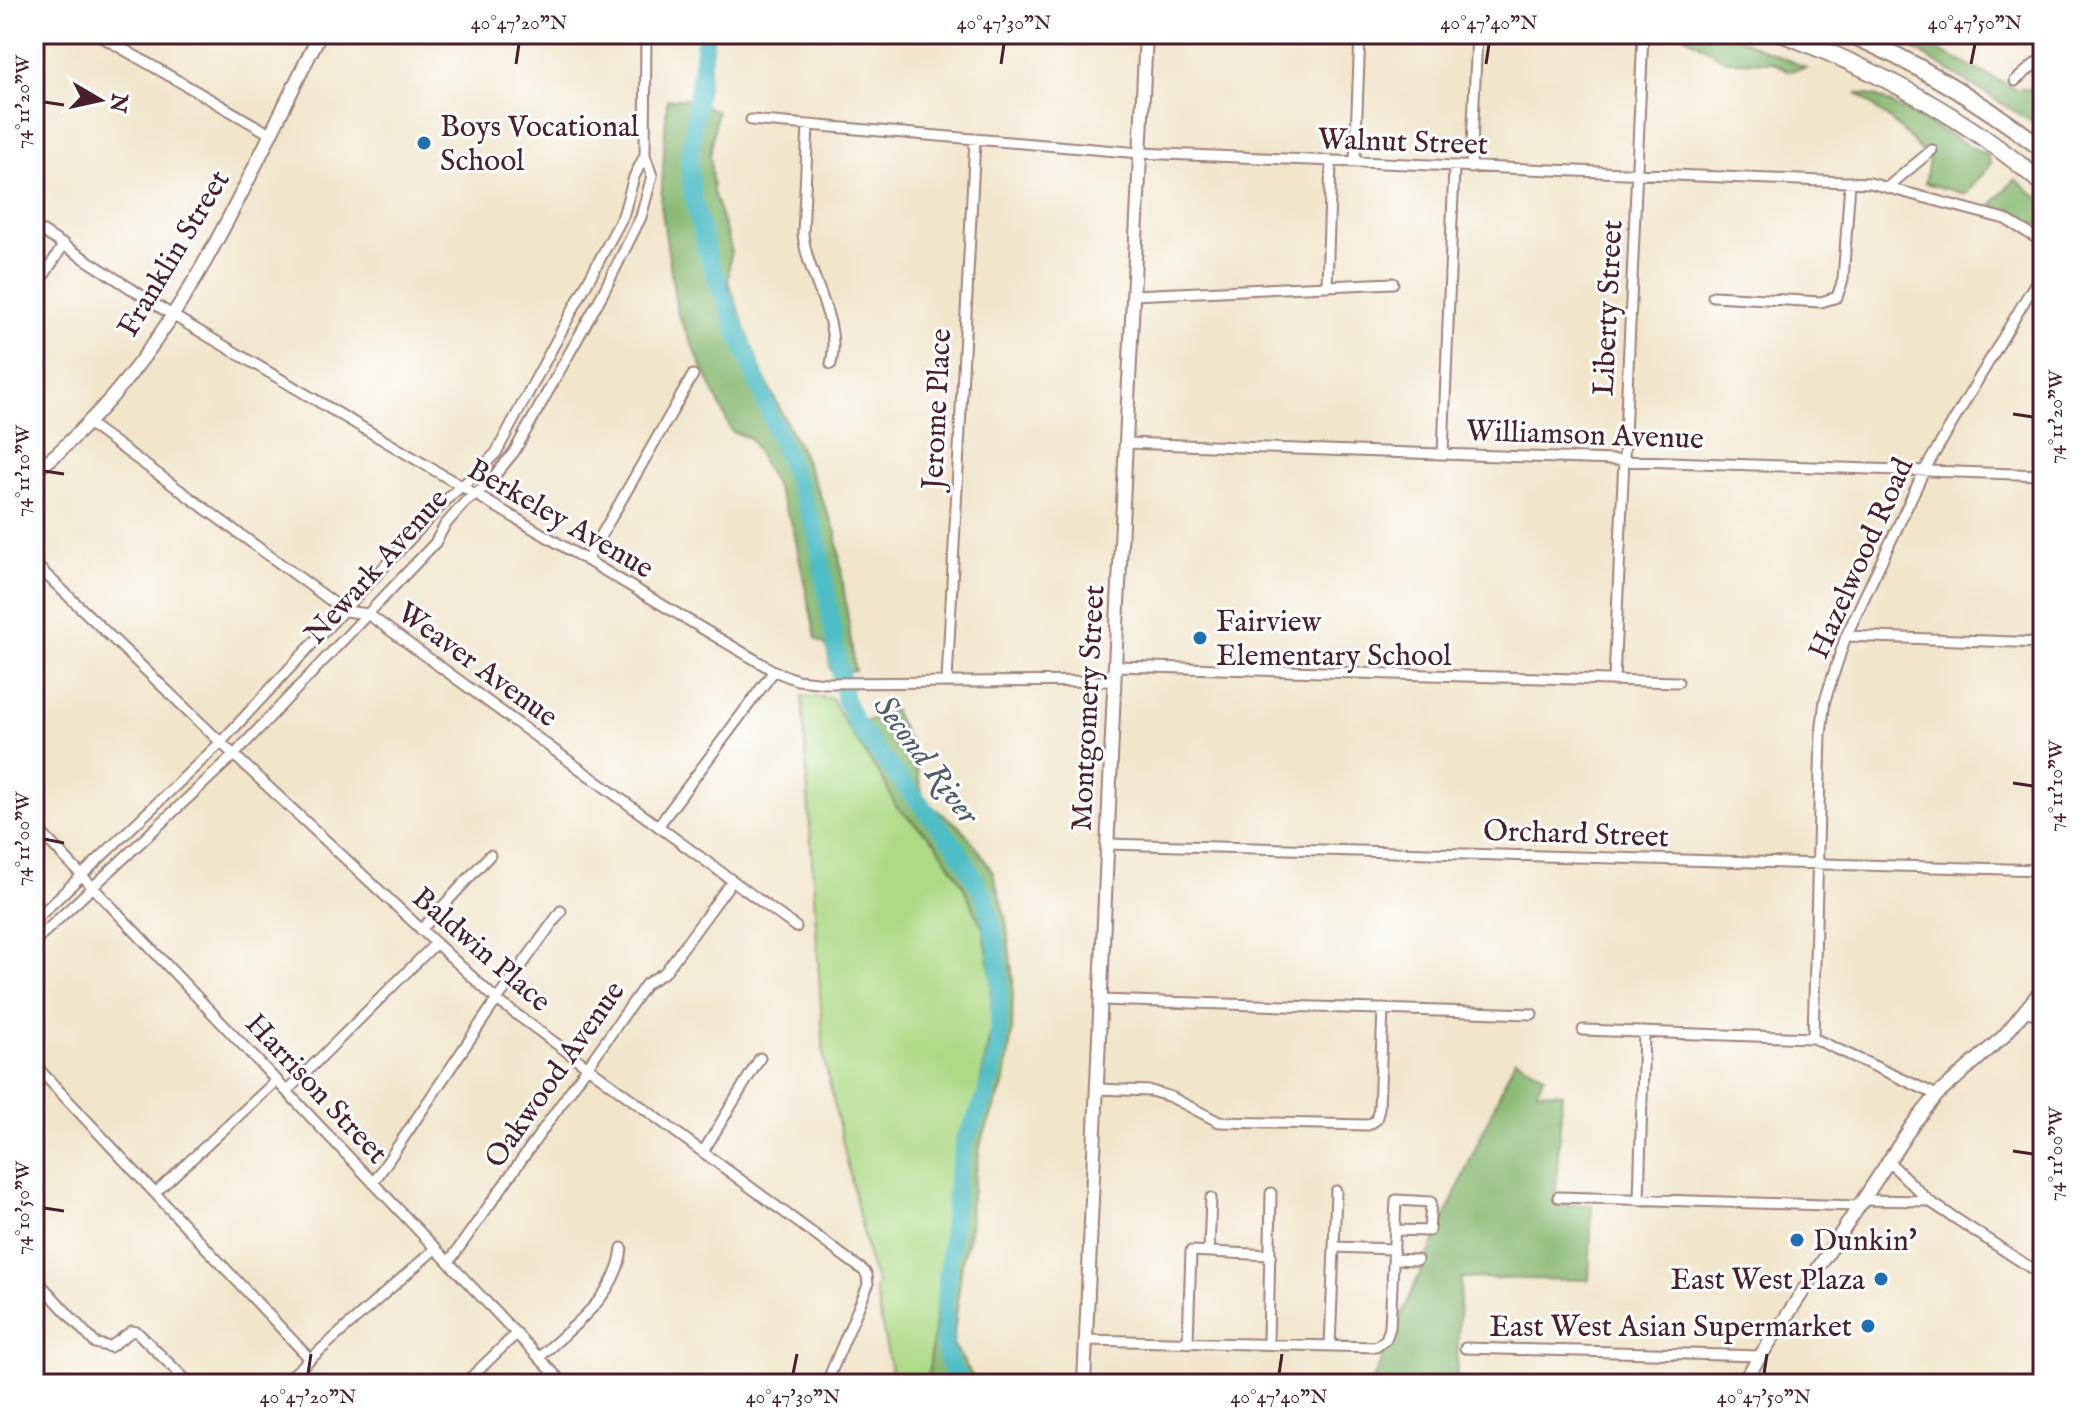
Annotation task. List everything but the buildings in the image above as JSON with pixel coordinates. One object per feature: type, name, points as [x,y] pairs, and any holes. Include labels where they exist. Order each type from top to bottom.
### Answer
[{"type":"highway","points":[[1783,34],[1836,55],[1937,107],[1985,137],[2043,184]]},
{"type":"highway","points":[[1850,34],[1905,58],[1955,87],[2043,149]]},
{"type":"street","points":[[97,34],[270,134]]},
{"type":"street","name":"Franklin Street","points":[[34,470],[112,399],[172,315],[220,237],[320,34]]},
{"type":"street","name":"Newark Avenue","points":[[34,942],[234,755],[435,543],[445,525],[486,486],[514,452],[602,295],[641,217],[652,176],[645,155],[646,34]]},
{"type":"street","name":"Montgomery Street","points":[[1084,1384],[1146,34]]},
{"type":"street","points":[[1355,162],[1360,34]]},
{"type":"street","points":[[1471,168],[1477,34]]},
{"type":"street","name":"Liberty Street","points":[[1614,681],[1643,34]]},
{"type":"street","points":[[2015,81],[2043,57]]},
{"type":"street","name":"Walnut Street","points":[[751,120],[1140,153],[1850,182],[1889,186],[2005,219],[2043,242]]},
{"type":"street","points":[[808,125],[803,234],[833,334],[831,364]]},
{"type":"street","name":"Jerome Place","points":[[947,681],[975,139]]},
{"type":"street","points":[[1889,186],[1932,150]]},
{"type":"street","name":"Newark Avenue","points":[[34,921],[221,742],[451,495],[496,453],[623,216],[634,177],[645,155]]},
{"type":"street","points":[[1327,286],[1331,162]]},
{"type":"street","points":[[1443,454],[1454,168]]},
{"type":"street","points":[[1713,296],[1821,302],[1837,297],[1843,280],[1850,182]]},
{"type":"street","name":"Berkeley Avenue","points":[[34,226],[172,315],[774,671],[797,680],[855,683],[1114,681]]},
{"type":"street","points":[[34,291],[64,244]]},
{"type":"street","name":"Hazelwood Road","points":[[1813,1038],[1816,863],[1825,700],[1846,636],[1924,471],[2043,270]]},
{"type":"street","points":[[1133,295],[1393,283]]},
{"type":"street","points":[[587,560],[693,375]]},
{"type":"street","name":"Weaver Avenue","points":[[88,423],[345,611],[368,614],[796,927]]},
{"type":"street","name":"Williamson Avenue","points":[[1126,443],[2043,475]]},
{"type":"street","name":"Baldwin Place","points":[[34,563],[497,1000],[867,1275],[868,1285],[826,1384]]},
{"type":"street","points":[[1846,636],[2043,643]]},
{"type":"street","points":[[1115,666],[1678,682]]},
{"type":"street","points":[[659,825],[774,671]]},
{"type":"street","name":"Harrison Street","points":[[34,825],[564,1384]]},
{"type":"street","name":"Orchard Street","points":[[1107,844],[2043,870]]},
{"type":"street","points":[[421,930],[490,855]]},
{"type":"street","name":"Oakwood Avenue","points":[[449,1262],[646,984],[665,972],[732,881]]},
{"type":"street","points":[[373,1183],[561,911]]},
{"type":"street","points":[[287,1091],[436,943]]},
{"type":"street","points":[[1742,1384],[1887,1160],[1937,1095],[2004,1036],[2043,988]]},
{"type":"street","points":[[1100,1000],[1532,1014]]},
{"type":"street","points":[[1097,1089],[1151,1091],[1171,1097],[1219,1122],[1368,1125],[1376,1120],[1379,1109],[1383,1009]]},
{"type":"street","points":[[2026,1012],[2043,1015]]},
{"type":"street","points":[[1583,1030],[1813,1038],[1937,1095]]},
{"type":"street","points":[[1639,1200],[1644,1032]]},
{"type":"street","points":[[703,1152],[760,1058]]},
{"type":"street","points":[[34,1064],[310,1359]]},
{"type":"street","points":[[155,1193],[277,1080]]},
{"type":"street","points":[[1887,1160],[1929,1201],[2043,1276]]},
{"type":"street","points":[[1330,1346],[1336,1191]]},
{"type":"street","points":[[1268,1344],[1271,1193]]},
{"type":"street","points":[[1558,1197],[1859,1203],[1929,1201]]},
{"type":"street","points":[[1209,1252],[1211,1198]]},
{"type":"street","points":[[1086,1340],[1376,1347],[1386,1339],[1390,1328],[1396,1200],[1431,1202],[1429,1231],[1395,1230]]},
{"type":"street","points":[[1334,1247],[1417,1260]]},
{"type":"street","points":[[282,1384],[436,1248]]},
{"type":"street","points":[[539,1358],[604,1296],[618,1271],[622,1248]]},
{"type":"street","points":[[1188,1341],[1191,1251],[1271,1255]]},
{"type":"street","points":[[34,1277],[95,1343],[110,1347],[132,1331],[137,1332],[190,1384]]},
{"type":"street","points":[[464,1384],[517,1333]]},
{"type":"street","points":[[1465,1348],[1760,1356]]},
{"type":"green space","points":[[1682,34],[1729,34],[1806,68],[1789,71],[1772,62],[1726,61]]},
{"type":"green space","points":[[1890,34],[1905,34],[2016,89],[2031,89],[2043,99],[2043,129]]},
{"type":"green space","points":[[1857,93],[1878,97],[1987,155],[1991,164],[1966,194],[1925,183],[1929,159],[1901,129]]},
{"type":"green space","points":[[667,99],[688,99],[717,111],[710,156],[713,191],[731,248],[728,281],[762,373],[836,532],[855,671],[831,671],[827,646],[816,639],[793,527],[775,485],[750,438],[732,432],[677,312],[661,205]]},
{"type":"green space","points":[[2015,179],[2043,201],[2043,227],[1991,205]]},
{"type":"green space","points":[[802,696],[831,698],[885,783],[896,806],[936,843],[962,883],[984,931],[991,973],[992,1024],[977,1101],[957,1137],[928,1379],[893,1381],[875,1290],[877,1283],[870,1264],[824,1058]]},
{"type":"green space","points":[[892,708],[910,744],[922,793],[975,845],[993,873],[1006,920],[1013,981],[1012,1031],[1005,1080],[981,1142],[971,1200],[970,1232],[962,1261],[953,1344],[977,1384],[900,1384],[900,1380],[928,1379],[957,1137],[977,1101],[992,1024],[991,973],[984,931],[962,883],[936,843],[896,806],[885,783],[845,723],[870,720]]},
{"type":"green space","points":[[1515,1059],[1544,1075],[1537,1091],[1562,1093],[1555,1204],[1592,1205],[1589,1280],[1461,1278],[1456,1384],[1371,1384]]},
{"type":"waterway","name":"Second River","points":[[706,34],[689,159],[692,192],[708,257],[816,531],[845,700],[856,723],[874,748],[957,848],[985,898],[997,947],[1000,982],[998,1048],[985,1098],[965,1141],[957,1179],[945,1302],[944,1346],[950,1365],[964,1384]]},
{"type":"place","name":"Boys Vocational School","points":[[424,143]]},
{"type":"place","name":"Fairview Elementary School","points":[[1200,638]]},
{"type":"place","name":"Dunkin'","points":[[1797,1240]]},
{"type":"place","name":"East West Plaza","points":[[1881,1279]]},
{"type":"place","name":"East West Asian Supermarket","points":[[1868,1326]]}]
